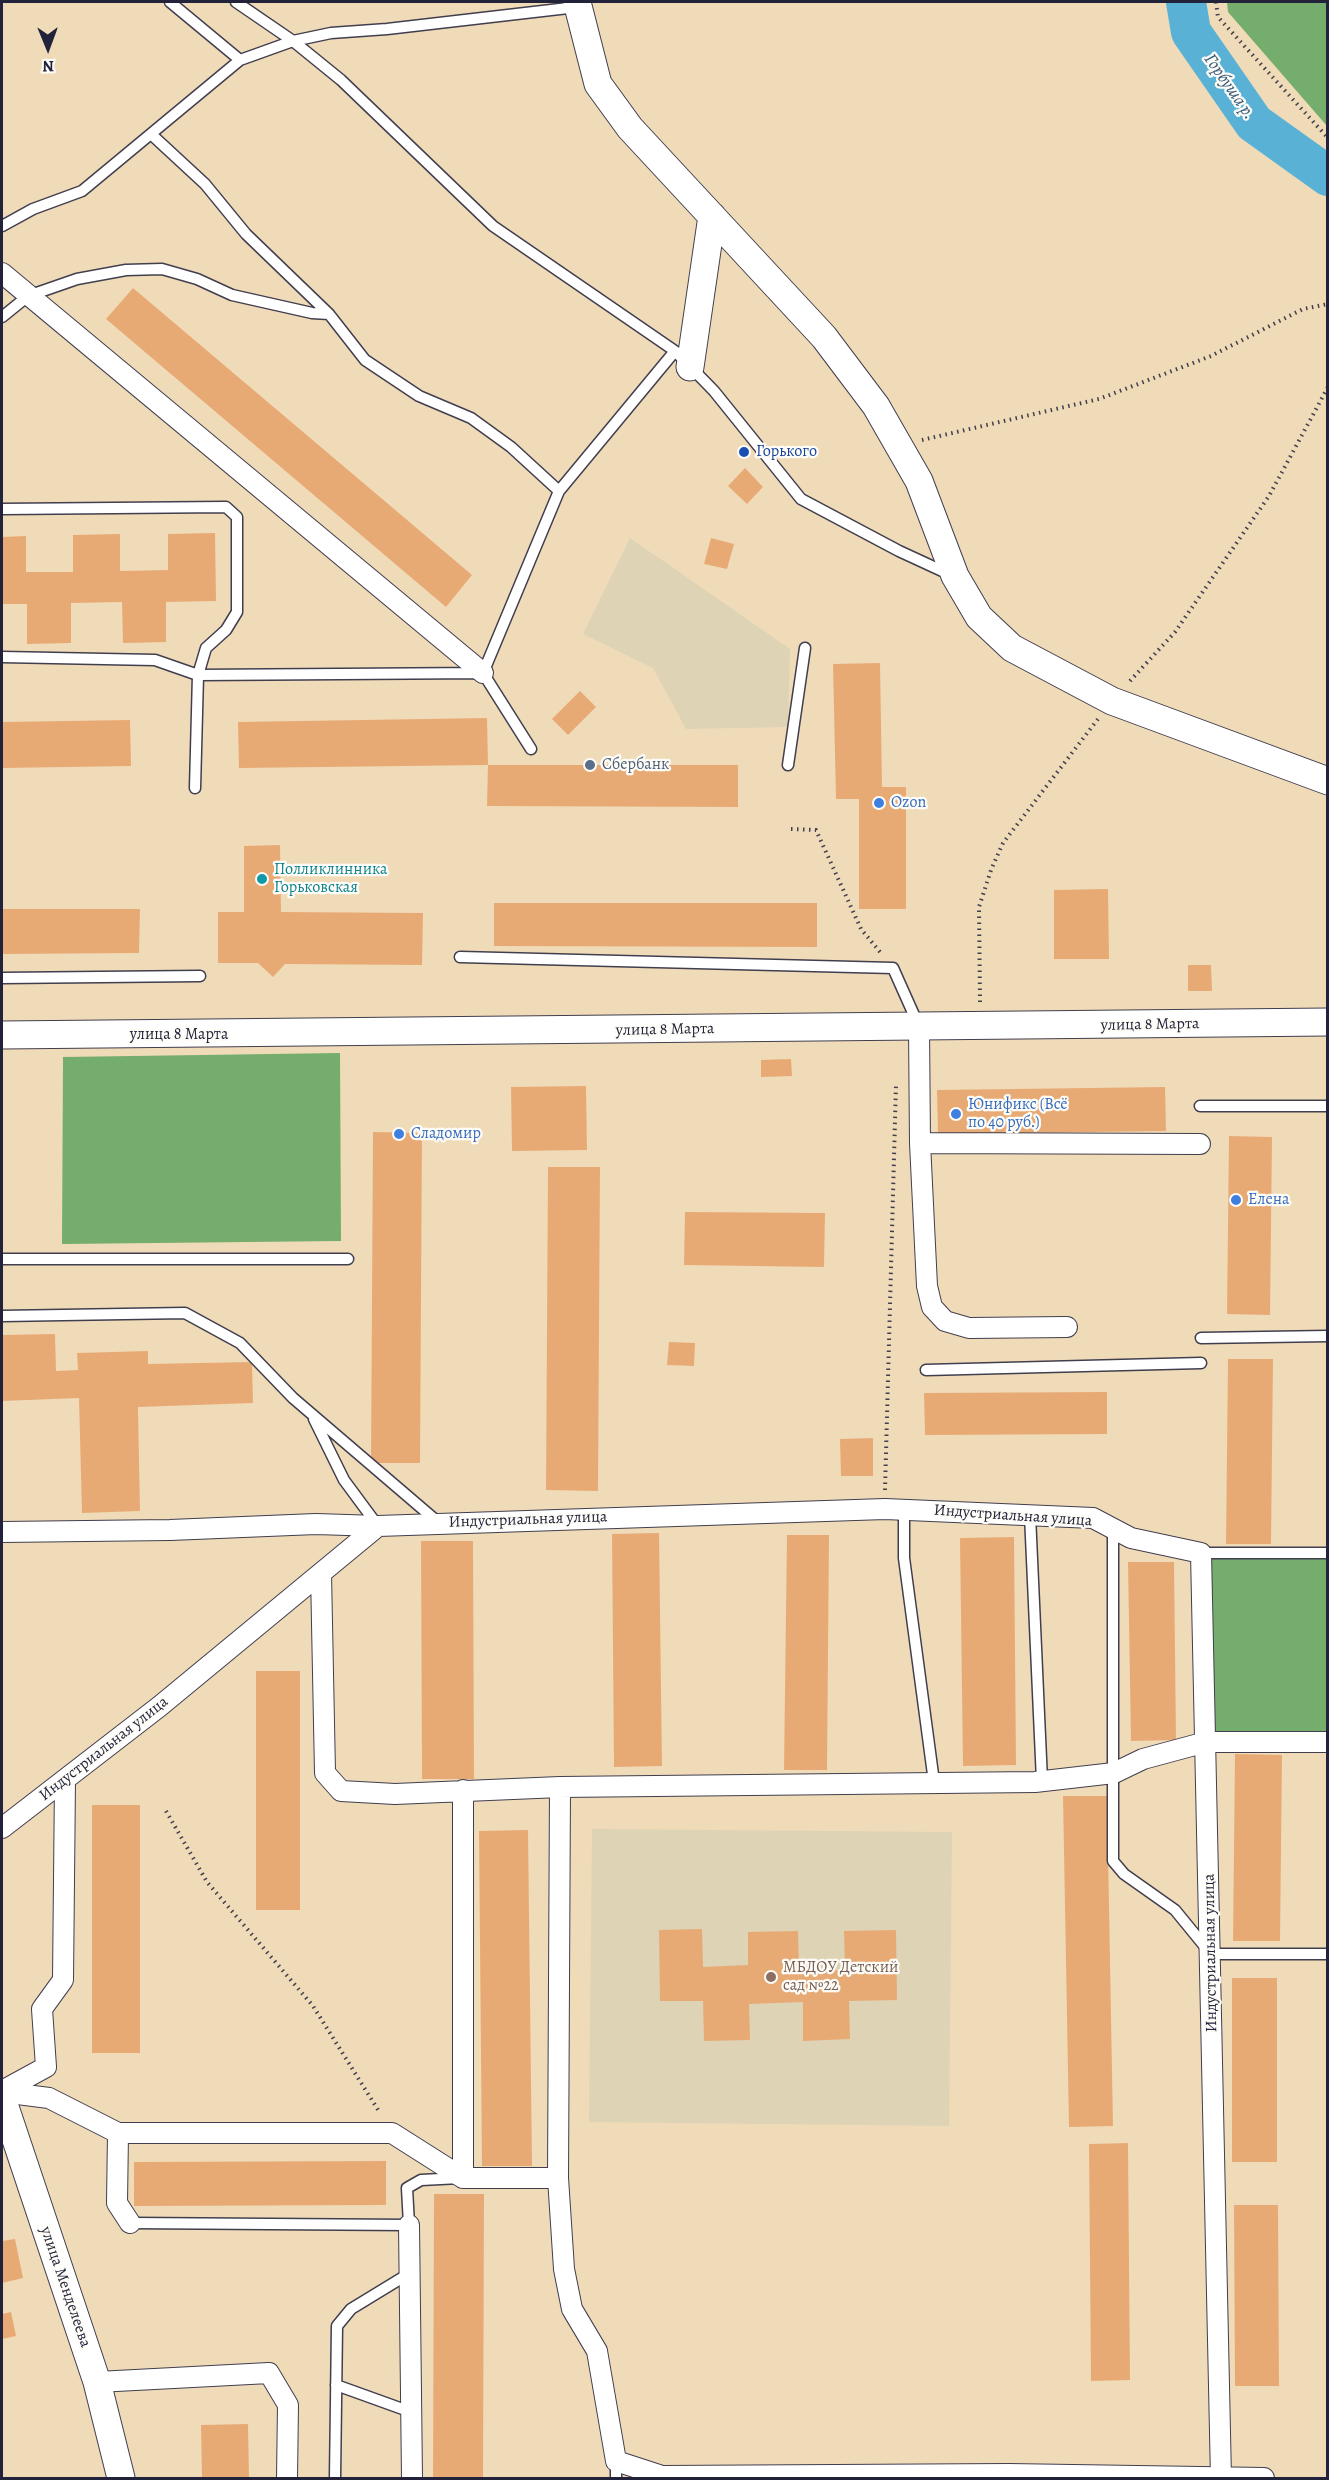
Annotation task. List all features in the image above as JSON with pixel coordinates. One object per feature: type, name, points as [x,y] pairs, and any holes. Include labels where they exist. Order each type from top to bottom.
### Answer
[{"type":"street","points":[[577,4],[598,84],[630,128],[824,338],[876,406],[920,482],[955,576],[980,618],[1012,648],[1112,701],[1328,781]]},
{"type":"street","points":[[683,359],[712,216]]},
{"type":"street","points":[[2,273],[483,673]]},
{"type":"street","name":"улица 8 Марта","points":[[2,1035],[919,1028],[1328,1022]]},
{"type":"street","points":[[919,1028],[920,1143],[927,1286],[932,1307],[945,1321],[969,1328],[1067,1327]]},
{"type":"street","points":[[920,1143],[1200,1143]]},
{"type":"street","name":"Индустриальная улица","points":[[2,1825],[65,1780],[378,1526],[894,1509],[1093,1518],[1131,1538],[1201,1553],[1221,2478]]},
{"type":"street","points":[[2,1533],[170,1530],[316,1524],[378,1526]]},
{"type":"street","points":[[321,1573],[325,1773],[341,1791],[395,1794],[560,1787],[1042,1781],[1114,1773],[1143,1759],[1206,1742],[1328,1742]]},
{"type":"street","points":[[2,2092],[46,2067],[42,2009],[63,1980],[65,1780]]},
{"type":"street","points":[[560,1787],[558,2178],[564,2270],[572,2309],[597,2351],[616,2470],[662,2476],[1264,2478]]},
{"type":"street","points":[[463,1790],[464,2178]]},
{"type":"street","points":[[2,2092],[49,2098],[118,2133],[392,2133],[464,2178],[558,2178]]},
{"type":"street","name":"улица Менделеева","points":[[2,2098],[97,2382],[120,2478]]},
{"type":"street","points":[[118,2133],[117,2203],[130,2223]]},
{"type":"street","points":[[409,2225],[412,2478]]},
{"type":"street","points":[[97,2382],[269,2373],[288,2404],[287,2478]]},
{"type":"lane","points":[[170,2],[240,60]]},
{"type":"lane","points":[[236,2],[293,41],[341,80],[493,226],[683,359],[801,499],[899,551],[955,576]]},
{"type":"lane","points":[[2,226],[33,209],[82,191],[240,60],[293,41],[331,33],[397,28],[577,4]]},
{"type":"lane","points":[[152,135],[205,184],[246,234],[329,314],[365,360],[419,396],[471,418],[511,447],[559,491]]},
{"type":"lane","points":[[2,316],[28,296],[77,279],[126,270],[162,269],[197,279],[232,295],[312,314],[329,314]]},
{"type":"lane","points":[[483,673],[559,491],[683,359]]},
{"type":"lane","points":[[2,509],[226,507],[237,517],[237,612],[226,630],[207,648],[198,675],[195,788]]},
{"type":"lane","points":[[788,765],[805,648]]},
{"type":"lane","points":[[2,657],[155,660],[198,675],[483,673]]},
{"type":"lane","points":[[483,673],[531,749]]},
{"type":"lane","points":[[460,957],[893,968],[919,1028]]},
{"type":"lane","points":[[2,978],[200,976]]},
{"type":"lane","points":[[1200,1106],[1328,1106]]},
{"type":"lane","points":[[2,1258],[348,1259]]},
{"type":"lane","points":[[2,1316],[185,1312],[240,1343],[311,1414],[439,1523]]},
{"type":"lane","points":[[1201,1338],[1328,1336]]},
{"type":"lane","points":[[926,1370],[1201,1363]]},
{"type":"lane","points":[[311,1414],[344,1480],[378,1526]]},
{"type":"lane","points":[[894,1509],[904,1558],[934,1782]]},
{"type":"lane","points":[[1030,1515],[1042,1781]]},
{"type":"lane","points":[[1113,1528],[1113,1861],[1124,1874],[1175,1911],[1211,1954],[1328,1954]]},
{"type":"lane","points":[[1201,1553],[1328,1553]]},
{"type":"lane","points":[[130,2223],[409,2225],[407,2188],[422,2180],[464,2178]]},
{"type":"lane","points":[[335,2478],[337,2326],[351,2309],[410,2273]]},
{"type":"lane","points":[[336,2385],[411,2412]]},
{"type":"path","points":[[1216,2],[1218,17],[1328,138]]},
{"type":"path","points":[[898,445],[1099,399],[1211,356],[1303,309],[1328,304]]},
{"type":"path","points":[[791,829],[816,830],[861,929],[893,968]]},
{"type":"path","points":[[894,1509],[897,1074]]},
{"type":"path","points":[[166,1811],[207,1882],[313,2006],[392,2133]]},
{"type":"shaded area","points":[[630,538],[790,649],[788,727],[686,729],[653,668],[583,634]]},
{"type":"shaded area","name":"МБДОУ Детский сад №22","points":[[592,1829],[952,1832],[949,2126],[589,2122]]},
{"type":"green space","points":[[1227,2],[1327,2],[1327,126],[1228,12]]},
{"type":"green space","points":[[340,1053],[341,1241],[62,1244],[63,1057]]},
{"type":"green space","points":[[1201,1553],[1327,1553],[1327,1742],[1206,1742]]},
{"type":"building","points":[[133,288],[472,575],[446,607],[106,319]]},
{"type":"building","points":[[745,468],[763,487],[747,504],[728,486]]},
{"type":"building","points":[[215,533],[216,601],[166,602],[166,642],[123,643],[122,602],[71,603],[71,643],[27,644],[27,604],[2,604],[2,537],[26,536],[26,572],[73,572],[73,535],[120,534],[120,571],[168,570],[168,534]]},
{"type":"building","points":[[711,538],[734,544],[727,569],[704,564]]},
{"type":"building","points":[[880,663],[882,787],[906,787],[906,909],[859,909],[859,799],[836,799],[833,664]]},
{"type":"building","points":[[580,691],[596,707],[568,735],[552,719]]},
{"type":"building","points":[[487,718],[488,765],[239,768],[238,722]]},
{"type":"building","points":[[130,720],[131,766],[2,768],[2,722]]},
{"type":"building","points":[[488,765],[738,765],[738,807],[487,806]]},
{"type":"building","name":"Полликлинника Горьковская","points":[[280,845],[281,912],[423,913],[422,965],[285,964],[273,977],[258,963],[218,963],[218,912],[244,912],[244,846]]},
{"type":"building","points":[[1108,889],[1109,959],[1054,959],[1054,890]]},
{"type":"building","points":[[494,903],[817,903],[817,947],[494,946]]},
{"type":"building","points":[[2,909],[140,909],[139,953],[2,954]]},
{"type":"building","points":[[1188,965],[1211,965],[1212,991],[1188,991]]},
{"type":"building","points":[[791,1059],[792,1076],[761,1077],[761,1060]]},
{"type":"building","points":[[586,1086],[587,1150],[512,1151],[511,1087]]},
{"type":"building","points":[[1165,1087],[1166,1131],[938,1134],[937,1090]]},
{"type":"building","points":[[373,1132],[422,1133],[420,1463],[371,1463]]},
{"type":"building","points":[[1229,1136],[1272,1137],[1270,1315],[1227,1314]]},
{"type":"building","points":[[548,1167],[600,1167],[598,1491],[546,1490]]},
{"type":"building","points":[[685,1212],[825,1213],[824,1267],[684,1265]]},
{"type":"building","points":[[55,1334],[56,1371],[78,1370],[77,1353],[148,1351],[148,1364],[252,1362],[253,1403],[138,1407],[140,1511],[82,1513],[79,1398],[2,1401],[2,1335]]},
{"type":"building","points":[[669,1342],[695,1343],[694,1366],[667,1365]]},
{"type":"building","points":[[1228,1359],[1273,1359],[1271,1544],[1226,1544]]},
{"type":"building","points":[[1107,1392],[1107,1434],[925,1435],[924,1393]]},
{"type":"building","points":[[873,1438],[873,1476],[841,1476],[840,1439]]},
{"type":"building","points":[[659,1533],[662,1766],[614,1767],[612,1534]]},
{"type":"building","points":[[787,1535],[829,1535],[827,1770],[784,1770]]},
{"type":"building","points":[[1014,1537],[1016,1765],[963,1766],[960,1538]]},
{"type":"building","points":[[421,1541],[473,1541],[474,1779],[422,1779]]},
{"type":"building","points":[[1128,1562],[1174,1562],[1176,1740],[1131,1741]]},
{"type":"building","points":[[256,1671],[300,1671],[300,1910],[256,1910]]},
{"type":"building","points":[[1235,1754],[1282,1755],[1280,1941],[1233,1941]]},
{"type":"building","points":[[1063,1796],[1107,1796],[1113,2126],[1069,2127]]},
{"type":"building","points":[[92,1805],[140,1805],[140,2053],[92,2053]]},
{"type":"building","points":[[528,1830],[532,2166],[482,2166],[479,1831]]},
{"type":"building","points":[[702,1929],[703,1967],[748,1965],[748,1932],[798,1931],[799,1971],[845,1970],[844,1931],[896,1930],[897,2000],[849,2001],[850,2039],[803,2041],[803,2002],[749,2004],[750,2040],[704,2041],[703,2001],[660,2001],[659,1930]]},
{"type":"building","points":[[1232,1978],[1277,1978],[1277,2162],[1232,2162]]},
{"type":"building","points":[[1128,2143],[1130,2380],[1091,2381],[1089,2144]]},
{"type":"building","points":[[386,2161],[386,2205],[134,2206],[134,2162]]},
{"type":"building","points":[[434,2194],[484,2194],[483,2478],[433,2478]]},
{"type":"building","points":[[1234,2205],[1278,2205],[1279,2386],[1235,2386]]},
{"type":"building","points":[[15,2239],[23,2278],[2,2283],[2,2241]]},
{"type":"building","points":[[11,2312],[16,2336],[2,2339],[2,2314]]},
{"type":"building","points":[[248,2424],[249,2478],[202,2478],[201,2425]]},
{"type":"waterway","name":"Горбуша р.","points":[[1186,2],[1191,32],[1254,123],[1328,176]]},
{"type":"place","name":"Горького","points":[[744,452]]},
{"type":"place","name":"Сбербанк","points":[[590,765]]},
{"type":"place","name":"Ozon","points":[[879,803]]},
{"type":"place","name":"Полликлинника Горьковская","points":[[262,879]]},
{"type":"place","name":"Юнификс (Всё по 40 руб.)","points":[[956,1114]]},
{"type":"place","name":"Сладомир","points":[[399,1134]]},
{"type":"place","name":"Елена","points":[[1236,1200]]},
{"type":"place","name":"МБДОУ Детский сад №22","points":[[771,1977]]}]
